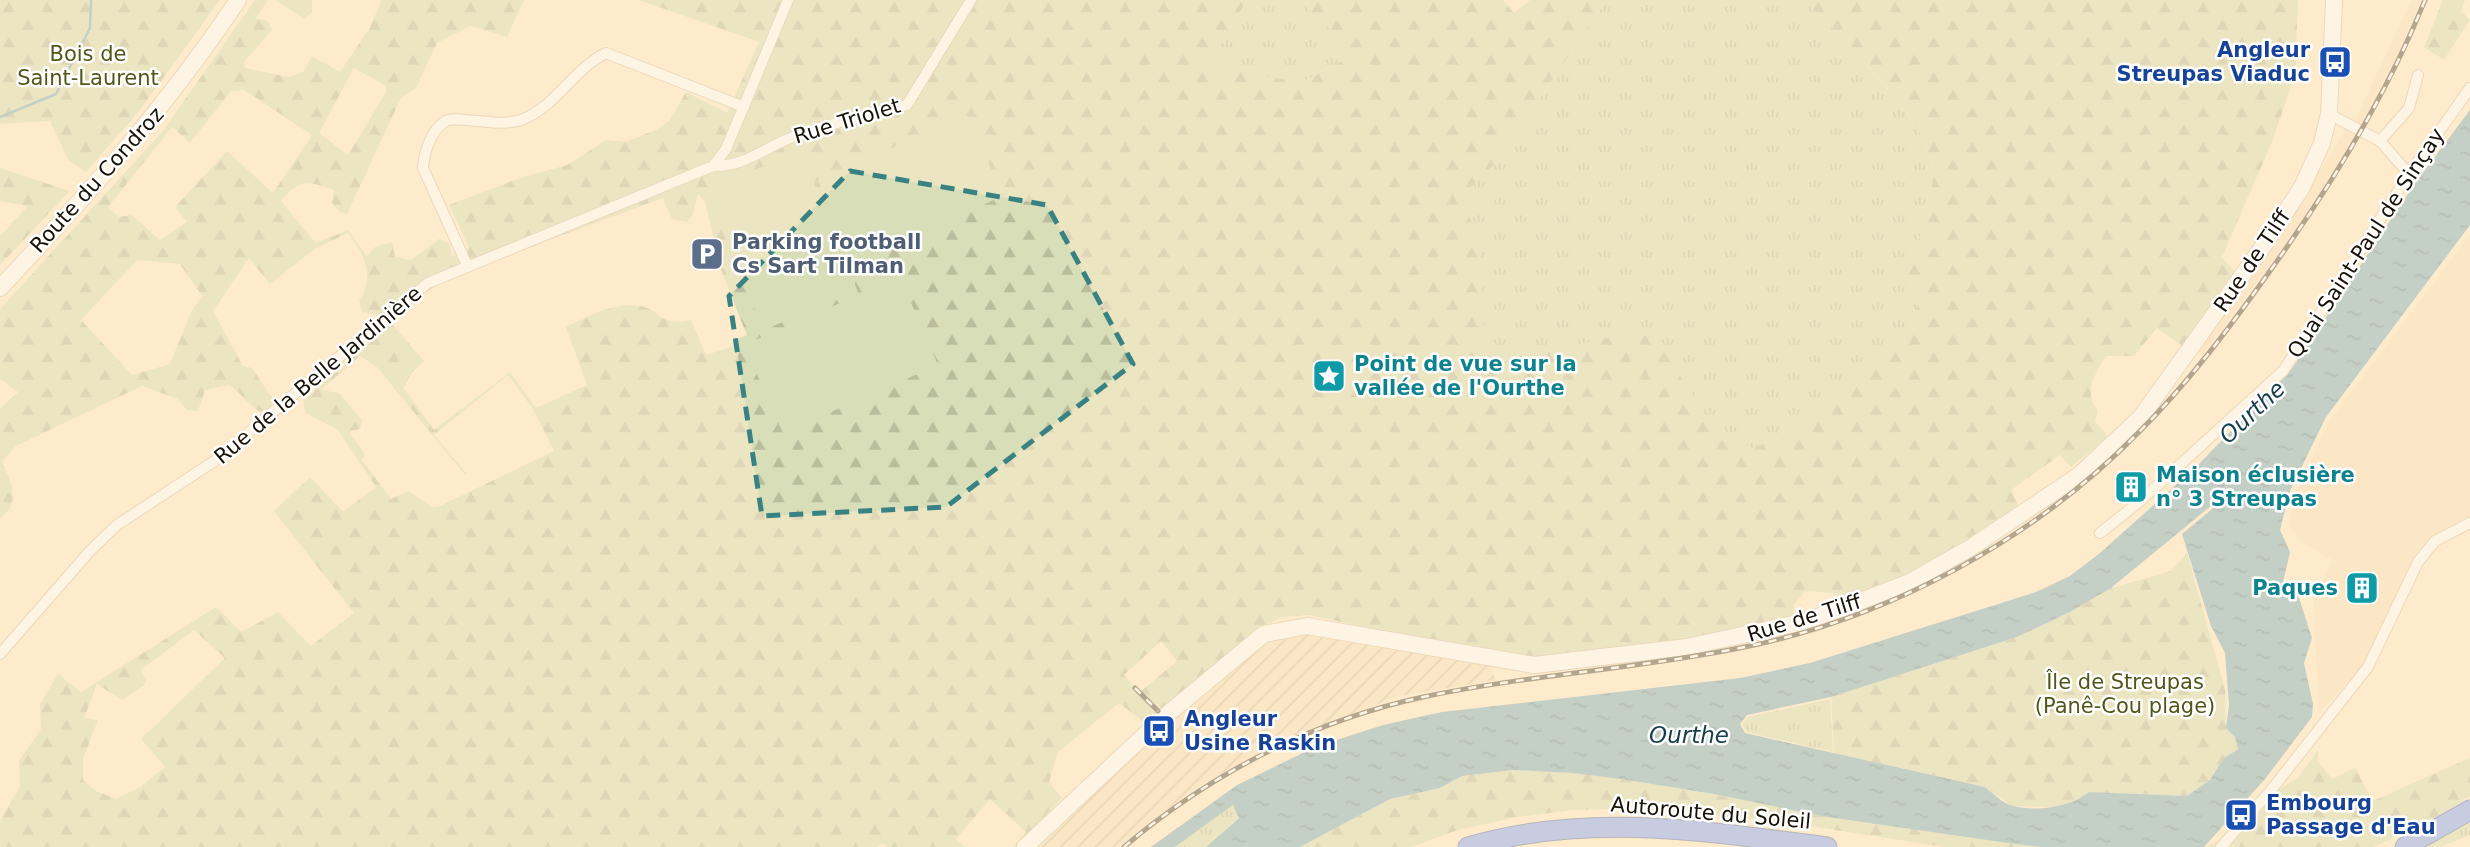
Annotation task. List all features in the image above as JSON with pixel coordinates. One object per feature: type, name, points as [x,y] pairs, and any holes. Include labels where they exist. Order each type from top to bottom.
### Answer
[{"type":"highway","points":[[2405,847],[2470,810]]},
{"type":"highway","name":"Autoroute du Soleil","points":[[1468,847],[1531,831],[1602,825],[1718,832],[1827,847]]},
{"type":"main road","name":"Route du Condroz","points":[[0,288],[136,140],[186,76],[238,0]]},
{"type":"main road","name":"Rue de Tilff","points":[[1025,847],[1164,717],[1264,634],[1307,626],[1534,665],[1724,641],[1803,622],[1910,582],[1970,548],[2078,476],[2141,417],[2238,284],[2302,187],[2322,144],[2329,114],[2334,0]]},
{"type":"street","points":[[713,166],[726,149],[788,0]]},
{"type":"street","name":"Rue Triolet","points":[[713,166],[730,166],[755,158],[794,137],[907,105],[971,0]]},
{"type":"street","points":[[467,265],[424,168],[433,135],[446,122],[456,119],[500,124],[523,119],[543,106],[584,67],[606,53],[744,107]]},
{"type":"street","points":[[2380,141],[2409,108],[2418,75]]},
{"type":"street","name":"Quai Saint-Paul de Sinçay","points":[[2100,533],[2139,502],[2283,371],[2409,174],[2470,88]]},
{"type":"street","points":[[2329,114],[2380,141],[2409,174]]},
{"type":"street","name":"Rue de la Belle Jardinière","points":[[0,654],[117,525],[214,462],[428,283],[713,166]]},
{"type":"street","points":[[2221,847],[2272,789],[2368,667],[2418,562],[2435,541],[2470,523]]},
{"type":"highlighted area","points":[[850,171],[1047,205],[1133,364],[946,507],[762,516],[729,296]]},
{"type":"shaded area","points":[[2412,0],[2421,0],[2397,56],[2357,133],[2293,234],[2202,355],[2197,351],[2271,250],[2347,127],[2349,128],[2356,118]]},
{"type":"shaded area","points":[[2470,235],[2470,516],[2419,552],[2368,660],[2319,712],[2313,597],[2333,560],[2300,542],[2288,524],[2296,494],[2329,421]]},
{"type":"shaded area","points":[[1286,630],[1488,661],[1496,680],[1399,696],[1272,745],[1188,793],[1119,847],[1038,847],[1090,792],[1265,637]]},
{"type":"green space","name":"Bois de Saint-Laurent","points":[[0,0],[220,0],[140,110],[86,172],[68,160],[50,121],[0,124]]},
{"type":"green space","points":[[255,0],[268,0],[256,18],[268,21],[272,30],[244,62],[245,68],[289,77],[304,71],[312,56],[340,72],[369,29],[382,0],[524,0],[507,37],[471,26],[437,43],[416,88],[401,98],[347,214],[340,212],[332,203],[334,190],[311,183],[294,188],[281,201],[316,243],[348,230],[367,256],[375,247],[392,242],[395,257],[411,260],[439,239],[450,244],[452,257],[469,248],[449,205],[520,178],[567,165],[606,140],[625,142],[656,130],[669,121],[686,92],[727,113],[759,42],[639,0],[1247,0],[1209,65],[1302,83],[1356,53],[1347,50],[1338,36],[1313,15],[1306,0],[1503,0],[1514,13],[1530,0],[1606,0],[1498,161],[1461,196],[1479,241],[1486,366],[1628,333],[1655,335],[1717,435],[1752,448],[1777,439],[1807,414],[1844,396],[1913,322],[1921,292],[1904,274],[1924,222],[1933,179],[1931,160],[1922,137],[1907,113],[1866,64],[1812,7],[1818,0],[2298,0],[2295,75],[2272,142],[2222,257],[2237,274],[2183,346],[2157,328],[2134,356],[2106,356],[2092,383],[2091,396],[2098,410],[2095,421],[2108,437],[2071,467],[2060,455],[2011,490],[2019,507],[1907,579],[1840,604],[1833,593],[1805,591],[1794,605],[1793,618],[1710,641],[1535,658],[1489,654],[1309,615],[1282,617],[1260,627],[1143,728],[1145,723],[1119,703],[1058,752],[1049,782],[1062,798],[1015,847],[1026,832],[990,799],[956,839],[965,847],[886,847],[882,843],[878,847],[0,847],[0,821],[20,786],[19,761],[41,729],[40,704],[58,674],[81,692],[216,607],[241,632],[278,612],[311,646],[354,613],[274,511],[310,477],[343,512],[376,487],[338,430],[306,413],[303,401],[386,328],[376,315],[362,312],[359,300],[367,282],[366,265],[348,233],[316,248],[270,284],[249,258],[213,311],[243,366],[252,368],[272,398],[272,406],[261,412],[229,385],[205,390],[198,411],[187,410],[178,399],[142,386],[16,446],[2,462],[13,499],[7,512],[0,518],[0,409],[18,392],[0,379],[0,309],[162,132]],"holes":[[[354,68],[386,86],[386,92],[348,155],[319,133]],[[244,90],[312,135],[273,193],[227,151],[175,207],[187,222],[160,240],[132,215],[118,217],[108,207],[172,127],[190,143],[231,91]],[[698,194],[705,202],[721,270],[747,335],[732,341],[733,346],[706,355],[691,320],[666,320],[647,308],[620,306],[566,327],[587,385],[536,408],[510,372],[434,430],[404,388],[411,373],[424,361],[392,324],[406,308],[441,283],[480,265],[663,198],[672,219],[687,222],[693,215]],[[137,260],[180,264],[202,296],[192,310],[170,364],[132,375],[81,320]],[[360,356],[377,367],[465,475],[467,474],[434,435],[508,375],[533,409],[554,451],[440,506],[432,507],[408,491],[391,499],[361,459],[365,456],[364,452],[350,431],[360,429],[362,420],[339,393],[321,390]],[[194,630],[225,658],[141,739],[165,767],[140,787],[116,799],[96,791],[83,780],[83,759],[98,720],[84,718],[97,684],[122,700],[143,686],[146,680],[141,670]],[[1161,641],[1177,661],[1140,692],[1124,675]]]},
{"type":"green space","points":[[275,0],[312,0],[312,12],[304,19]]},
{"type":"green space","points":[[1247,0],[1306,0],[1306,4],[1347,49],[1356,53],[1302,83],[1208,66]]},
{"type":"green space","points":[[1606,0],[1818,0],[1813,8],[1867,65],[1907,113],[1922,137],[1931,160],[1933,179],[1924,222],[1904,268],[1904,274],[1921,292],[1914,322],[1844,396],[1807,414],[1777,439],[1752,448],[1717,435],[1655,335],[1628,333],[1486,367],[1482,320],[1461,196],[1498,161]]},
{"type":"green space","points":[[2443,0],[2465,0],[2461,11],[2470,20],[2444,60],[2424,47]]},
{"type":"green space","points":[[967,115],[1003,196],[854,262],[818,180]]},
{"type":"green space","points":[[801,151],[858,292],[763,330],[706,190]]},
{"type":"green space","points":[[0,168],[70,191],[0,265],[0,236],[28,206],[0,201]]},
{"type":"green space","points":[[900,277],[938,365],[783,433],[744,345]]},
{"type":"green space","name":"Île de Streupas (Panê-Cou plage)","points":[[2187,553],[2225,689],[2226,728],[2235,737],[2238,750],[2223,759],[2210,780],[2187,796],[2089,792],[2080,801],[2059,807],[2012,806],[1985,787],[1834,753],[1831,697],[2017,637],[2070,612],[2111,588],[2171,571]]},
{"type":"green space","points":[[1830,699],[1833,752],[1746,732],[1742,724],[1748,717]]},
{"type":"green space","points":[[2318,750],[2318,761],[2332,779],[2355,768],[2373,801],[2470,758],[2470,796],[2431,820],[2374,847],[2205,847],[2249,828],[2268,801],[2281,788],[2298,778]]},
{"type":"green space","points":[[1513,770],[1621,779],[1822,816],[2042,847],[1945,847],[1777,821],[1633,809],[1573,810],[1517,817],[1458,830],[1411,847],[1300,847],[1390,799],[1440,788],[1462,776]]},
{"type":"green space","points":[[1234,804],[1239,817],[1206,847],[1175,847]]},
{"type":"green space","points":[[2470,819],[2470,835],[2440,847],[2425,847]]},
{"type":"water","name":"Ourthe","points":[[2470,110],[2470,225],[2326,417],[2290,491],[2280,530],[2290,552],[2283,582],[2299,598],[2312,638],[2304,663],[2313,704],[2312,717],[2265,779],[2204,847],[2042,847],[2015,844],[1821,816],[1714,794],[1621,779],[1513,770],[1462,776],[1440,788],[1390,799],[1300,847],[1206,847],[1239,818],[1233,805],[1175,847],[1151,847],[1237,785],[1315,747],[1383,725],[1442,712],[1740,678],[1810,663],[2036,592],[2070,576],[2100,553],[2195,468],[2293,367],[2413,186]],"holes":[[[2223,496],[2223,500],[2182,534],[2211,626],[2225,653],[2229,705],[2226,728],[2235,737],[2238,749],[2223,759],[2210,780],[2187,796],[2089,792],[2063,805],[2022,808],[2006,803],[1985,787],[1745,733],[1740,724],[1747,715],[1831,697],[2017,637],[2070,612],[2111,588]]]},
{"type":"waterway","points":[[0,117],[56,94],[90,28],[91,0]]},
{"type":"railway","points":[[1124,847],[1191,796],[1227,774],[1302,736],[1342,720],[1382,707],[1462,689],[1701,655],[1795,635],[1904,595],[1956,569],[2006,539],[2099,470],[2158,412],[2224,333],[2293,239],[2356,140],[2393,71],[2425,0]]},
{"type":"railway","points":[[1135,688],[1158,711]]},
{"type":"place","name":"Angleur Streupas Viaduc","points":[[2335,62]]},
{"type":"place","name":"Parking football Cs Sart Tilman","points":[[707,254]]},
{"type":"place","name":"Point de vue sur la vallée de l'Ourthe","points":[[1329,376]]},
{"type":"place","name":"Maison éclusière n° 3 Streupas","points":[[2131,487]]},
{"type":"place","name":"Paques","points":[[2362,588]]},
{"type":"place","name":"Angleur Usine Raskin","points":[[1159,731]]},
{"type":"place","name":"Embourg Passage d'Eau","points":[[2241,815]]}]
